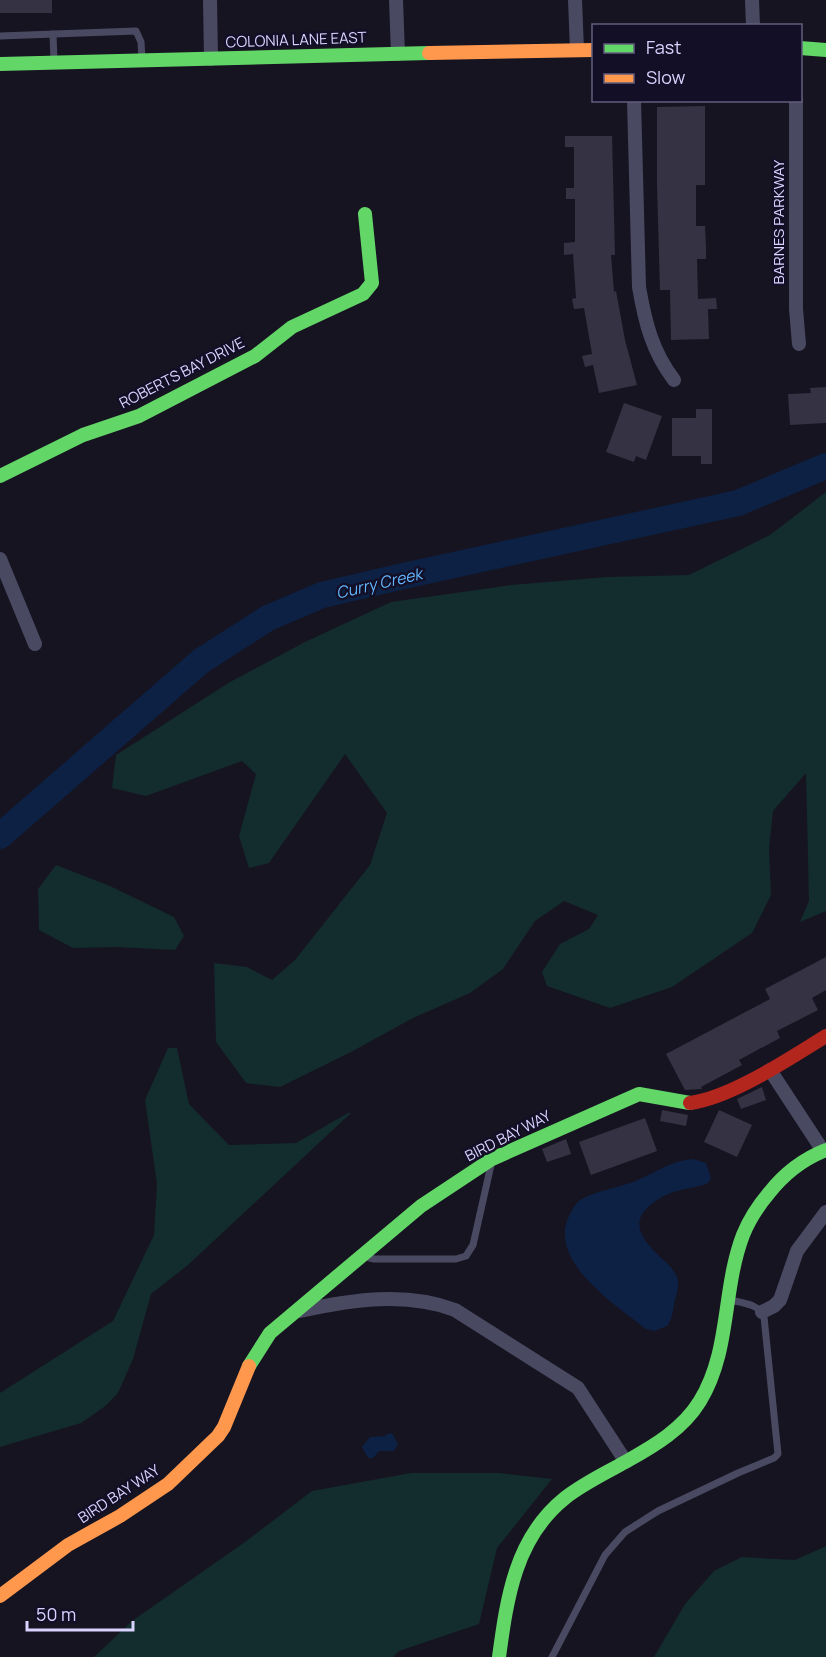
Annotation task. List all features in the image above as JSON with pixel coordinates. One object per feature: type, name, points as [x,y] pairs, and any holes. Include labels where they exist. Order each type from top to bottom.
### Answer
[{"type":"street","points":[[210,0],[211,59]]},
{"type":"street","points":[[396,0],[398,54]]},
{"type":"street","points":[[575,0],[577,50]]},
{"type":"street","points":[[752,0],[753,24]]},
{"type":"street","points":[[802,48],[826,48]]},
{"type":"street","name":"COLONIA LANE EAST","points":[[0,64],[290,55],[592,50]]},
{"type":"street","points":[[634,102],[639,288],[644,318],[654,349],[674,380]]},
{"type":"street","name":"BARNES PARKWAY","points":[[796,102],[796,309],[799,344]]},
{"type":"street","name":"ROBERTS BAY DRIVE","points":[[0,476],[83,435],[139,416],[255,356],[292,327],[363,294],[372,283],[365,213]]},
{"type":"street","points":[[0,559],[35,645]]},
{"type":"street","name":"BIRD BAY WAY","points":[[0,1596],[68,1545],[120,1516],[168,1484],[218,1436],[224,1427],[251,1361],[259,1346],[270,1333],[421,1206],[492,1159],[639,1094],[688,1103],[702,1102],[770,1070],[826,1036]]},
{"type":"street","points":[[499,1657],[516,1564],[534,1530],[559,1503],[590,1481],[669,1437],[691,1415],[701,1401],[715,1372],[720,1355],[738,1247],[752,1213],[770,1190],[794,1168],[824,1150],[770,1070]]},
{"type":"street","points":[[762,1312],[780,1300],[797,1251],[826,1212]]},
{"type":"street","name":"BIRD BAY WAY","points":[[295,1312],[335,1303],[369,1299],[440,1304],[455,1310],[578,1388],[626,1462]]},
{"type":"lane","points":[[0,36],[136,31],[141,42],[142,61]]},
{"type":"lane","points":[[53,34],[54,63]]},
{"type":"lane","points":[[361,1256],[374,1259],[456,1259],[466,1256],[473,1245],[492,1159]]},
{"type":"lane","points":[[552,1657],[605,1555],[625,1532],[658,1511],[776,1457],[778,1450],[762,1312],[758,1308],[728,1299]]},
{"type":"green space","points":[[826,492],[826,911],[800,922],[809,901],[806,773],[773,811],[769,849],[771,895],[752,933],[672,987],[610,1008],[547,986],[542,972],[560,944],[589,929],[598,915],[564,901],[535,921],[503,969],[470,993],[413,1018],[280,1087],[246,1083],[216,1042],[214,963],[247,967],[272,980],[295,960],[370,865],[387,813],[345,754],[269,863],[249,868],[239,836],[256,774],[242,761],[146,796],[112,788],[116,755],[230,682],[305,642],[391,602],[511,585],[607,577],[689,575],[770,535]]},
{"type":"green space","points":[[56,865],[110,886],[174,917],[184,936],[175,950],[117,947],[73,948],[39,930],[38,889]]},
{"type":"green space","points":[[168,1048],[177,1048],[189,1104],[229,1145],[296,1143],[351,1113],[188,1265],[151,1294],[133,1359],[118,1393],[104,1407],[81,1423],[0,1447],[0,1393],[113,1321],[154,1235],[157,1184],[145,1100]]},
{"type":"green space","points":[[411,1473],[498,1473],[552,1479],[497,1548],[479,1624],[399,1651],[393,1657],[94,1657],[132,1621],[245,1542],[312,1491]]},
{"type":"green space","points":[[826,1546],[826,1657],[654,1657],[685,1604],[714,1571],[742,1557],[795,1560]]},
{"type":"water","points":[[693,1159],[706,1163],[711,1178],[708,1183],[664,1196],[645,1210],[639,1224],[644,1239],[672,1268],[678,1283],[672,1315],[667,1326],[654,1331],[646,1329],[604,1296],[578,1268],[569,1253],[565,1237],[567,1221],[575,1206],[582,1199],[638,1180],[676,1162]]},
{"type":"water","points":[[392,1433],[398,1444],[394,1451],[379,1451],[373,1458],[368,1458],[362,1447],[370,1437]]},
{"type":"building","points":[[0,0],[52,0],[52,13],[0,13]]},
{"type":"building","points":[[705,106],[705,185],[696,185],[696,226],[705,226],[706,259],[697,259],[698,299],[716,298],[717,309],[708,309],[709,339],[671,340],[670,290],[660,290],[657,107]]},
{"type":"building","points":[[565,136],[612,136],[615,255],[611,255],[614,292],[616,291],[625,340],[637,385],[599,393],[593,365],[585,367],[582,356],[592,354],[584,308],[574,309],[572,299],[576,298],[573,254],[564,255],[564,243],[575,242],[575,199],[566,199],[566,188],[574,188],[574,147],[565,147]]},
{"type":"building","points":[[826,387],[826,423],[790,425],[788,394],[811,393],[810,388]]},
{"type":"building","points":[[624,403],[662,416],[646,460],[636,456],[634,462],[606,452]]},
{"type":"building","points":[[696,409],[712,409],[712,464],[701,464],[701,456],[672,456],[672,418],[696,418]]},
{"type":"building","points":[[826,957],[826,990],[812,998],[818,1010],[777,1031],[780,1038],[739,1060],[742,1065],[701,1087],[702,1089],[685,1090],[666,1054],[770,999],[765,989]]},
{"type":"building","points":[[762,1087],[766,1100],[741,1109],[737,1099]]},
{"type":"building","points":[[662,1110],[688,1115],[686,1126],[660,1121]]},
{"type":"building","points":[[719,1110],[752,1125],[737,1157],[704,1142]]},
{"type":"building","points":[[645,1118],[657,1151],[591,1175],[579,1142]]},
{"type":"building","points":[[566,1139],[571,1154],[547,1162],[542,1149]]},
{"type":"waterway","name":"Curry Creek","points":[[0,836],[201,661],[268,618],[322,595],[738,503],[826,466]]},
{"type":"traffic: fast","points":[[802,48],[826,50]]},
{"type":"traffic: fast","points":[[0,64],[429,53]]},
{"type":"traffic: fast","points":[[0,476],[83,435],[139,416],[255,356],[292,327],[363,294],[372,283],[365,214]]},
{"type":"traffic: fast","points":[[249,1366],[270,1333],[421,1206],[492,1159],[639,1094],[690,1103]]},
{"type":"traffic: fast","points":[[499,1657],[510,1591],[524,1550],[535,1531],[548,1514],[565,1498],[657,1443],[677,1428],[693,1411],[710,1381],[717,1361],[736,1256],[748,1224],[761,1203],[781,1180],[794,1168],[826,1150]]},
{"type":"traffic: slow","points":[[429,53],[592,50]]},
{"type":"traffic: slow","points":[[0,1596],[68,1545],[120,1516],[168,1484],[218,1436],[224,1427],[249,1366]]},
{"type":"traffic: jam","points":[[690,1103],[706,1100],[742,1085],[826,1036]]}]
